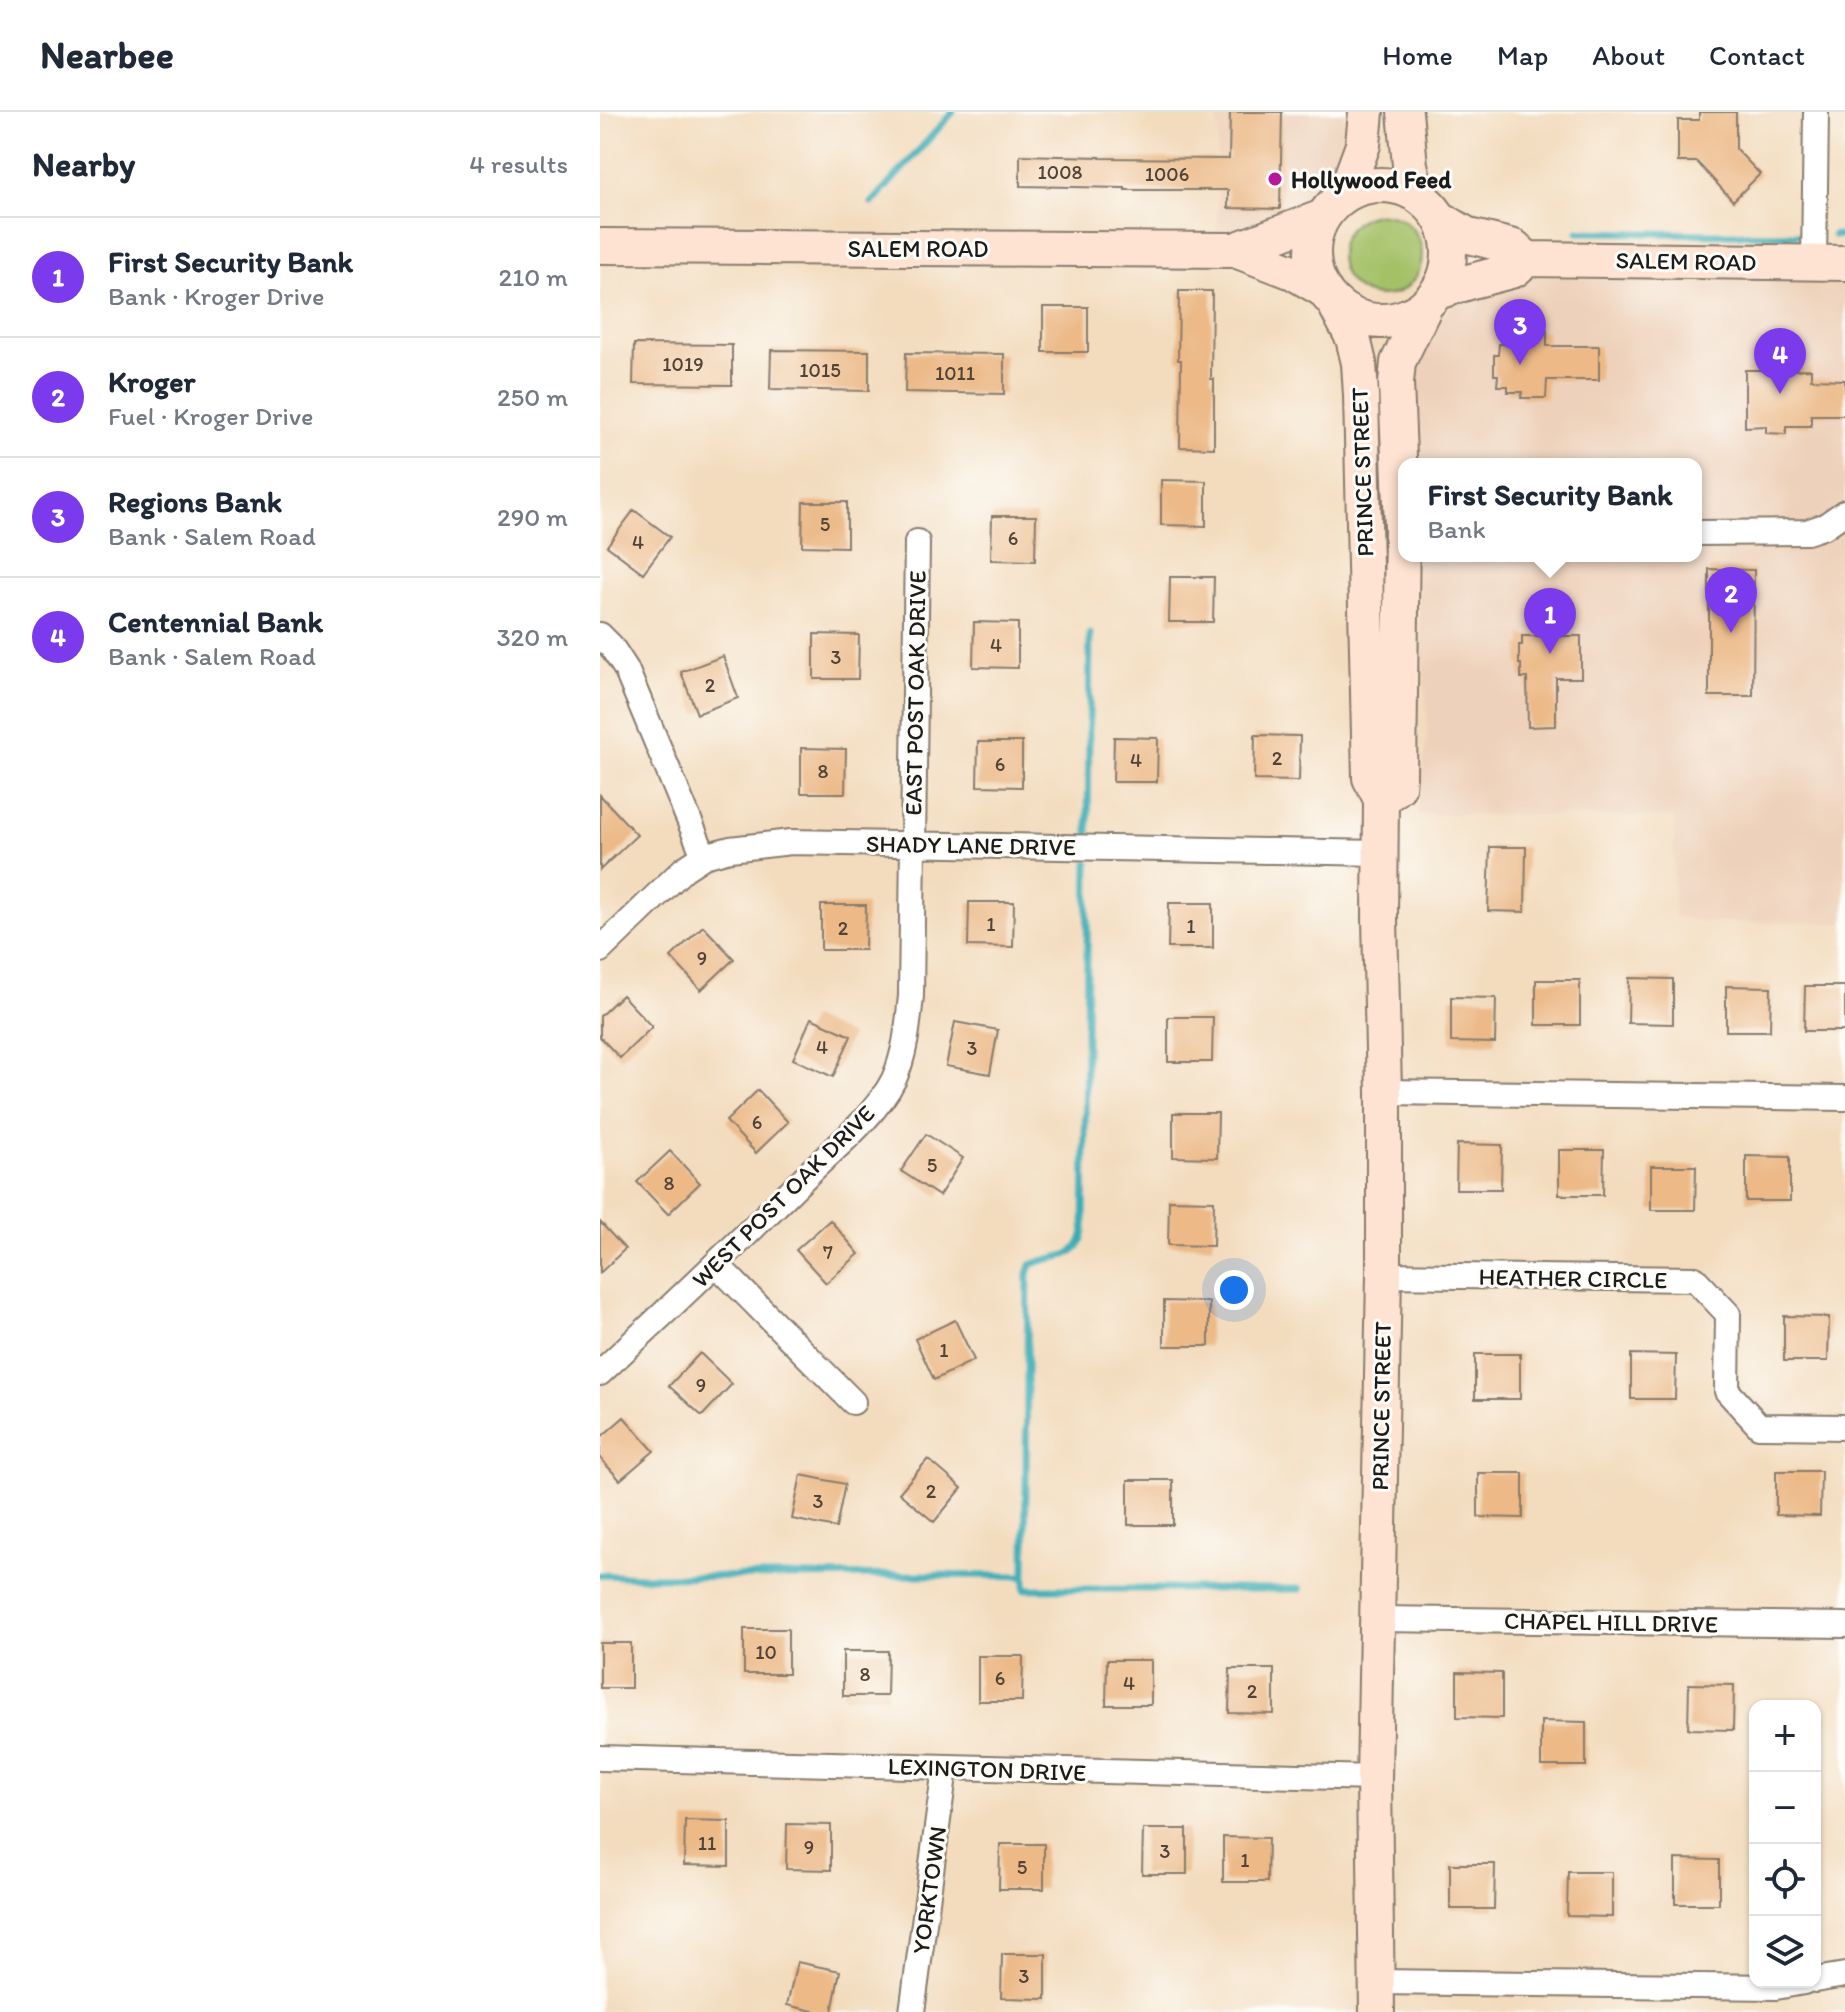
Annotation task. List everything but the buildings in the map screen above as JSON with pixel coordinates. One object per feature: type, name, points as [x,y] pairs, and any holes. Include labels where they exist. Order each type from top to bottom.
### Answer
[{"type":"main road","points":[[1334,205],[1356,188],[1381,184],[1406,188],[1434,209],[1449,243],[1449,256],[1444,281],[1431,298],[1403,317],[1378,321],[1350,315],[1331,299],[1317,278],[1314,241],[1363,145],[1366,112]]},
{"type":"main road","points":[[1405,112],[1410,165],[1417,194]]},
{"type":"main road","name":"SALEM ROAD","points":[[1235,250],[1334,205]]},
{"type":"main road","name":"SALEM ROAD","points":[[1441,219],[1469,236],[1514,247],[1527,259]]},
{"type":"main road","name":"SALEM ROAD","points":[[600,246],[1235,250],[1293,272],[1331,299]]},
{"type":"main road","name":"SALEM ROAD","points":[[1431,298],[1472,281],[1514,270],[1527,259],[1829,263]]},
{"type":"main road","name":"PRINCE STREET","points":[[1399,458],[1396,401],[1398,362],[1431,298]]},
{"type":"main road","name":"PRINCE STREET","points":[[1331,299],[1353,338],[1359,363],[1367,640],[1379,663],[1380,752],[1390,788]]},
{"type":"main road","name":"PRINCE STREET","points":[[1377,1997],[1374,1778],[1384,1275],[1381,853],[1390,788],[1401,562]]},
{"type":"street","points":[[1816,112],[1829,263]]},
{"type":"street","points":[[1702,533],[1807,532],[1825,526],[1845,512]]},
{"type":"street","name":"EAST POST OAK DRIVE","points":[[913,844],[917,542]]},
{"type":"street","points":[[600,635],[626,669],[704,856]]},
{"type":"street","name":"SHADY LANE DRIVE","points":[[600,950],[684,869],[704,856],[730,849],[791,842],[1381,853]]},
{"type":"street","name":"WEST POST OAK DRIVE","points":[[600,1373],[876,1107],[893,1079],[906,1044],[911,996],[913,844]]},
{"type":"street","points":[[1384,1092],[1845,1098]]},
{"type":"street","points":[[716,1264],[853,1402]]},
{"type":"street","name":"HEATHER CIRCLE","points":[[1384,1275],[1695,1279],[1728,1314],[1727,1391],[1759,1426],[1845,1427]]},
{"type":"street","name":"CHAPEL HILL DRIVE","points":[[1377,1619],[1845,1625]]},
{"type":"street","name":"LEXINGTON DRIVE","points":[[600,1758],[1374,1778]]},
{"type":"street","name":"YORKTOWN","points":[[912,2012],[945,1768]]},
{"type":"street","points":[[1821,1979],[1845,1975]]},
{"type":"street","points":[[1377,1997],[1749,1988]]},
{"type":"shaded area","points":[[1218,112],[1343,112],[1344,128],[1337,153],[1310,195],[1275,224],[1217,231]]},
{"type":"shaded area","points":[[1542,277],[1845,282],[1845,923],[1706,922],[1674,917],[1674,817],[1417,814],[1428,730],[1416,562],[1702,562],[1702,458],[1415,458],[1412,372],[1423,343],[1442,317],[1463,297],[1510,281]]},
{"type":"green space","points":[[1381,214],[1397,217],[1410,226],[1419,239],[1422,255],[1419,271],[1410,284],[1397,293],[1381,296],[1365,293],[1352,284],[1343,271],[1340,255],[1343,239],[1352,226],[1365,217]]},
{"type":"waterway","points":[[872,203],[953,112]]},
{"type":"waterway","points":[[1578,232],[1797,235]]},
{"type":"waterway","points":[[1834,235],[1845,236]]},
{"type":"waterway","points":[[1088,834],[1090,634]]},
{"type":"waterway","points":[[1025,1576],[1028,1274],[1031,1265],[1071,1253],[1077,1248],[1084,1231],[1088,863]]},
{"type":"waterway","points":[[600,1575],[1025,1576],[1025,1589],[1300,1589]]},
{"type":"place","name":"Hollywood Feed","points":[[1275,179]]},
{"type":"place","name":"Regions Bank","points":[[1520,365]]},
{"type":"place","name":"Centennial Bank","points":[[1780,394]]},
{"type":"place","name":"Kroger","points":[[1731,633]]},
{"type":"place","name":"First Security Bank","points":[[1550,654]]}]
